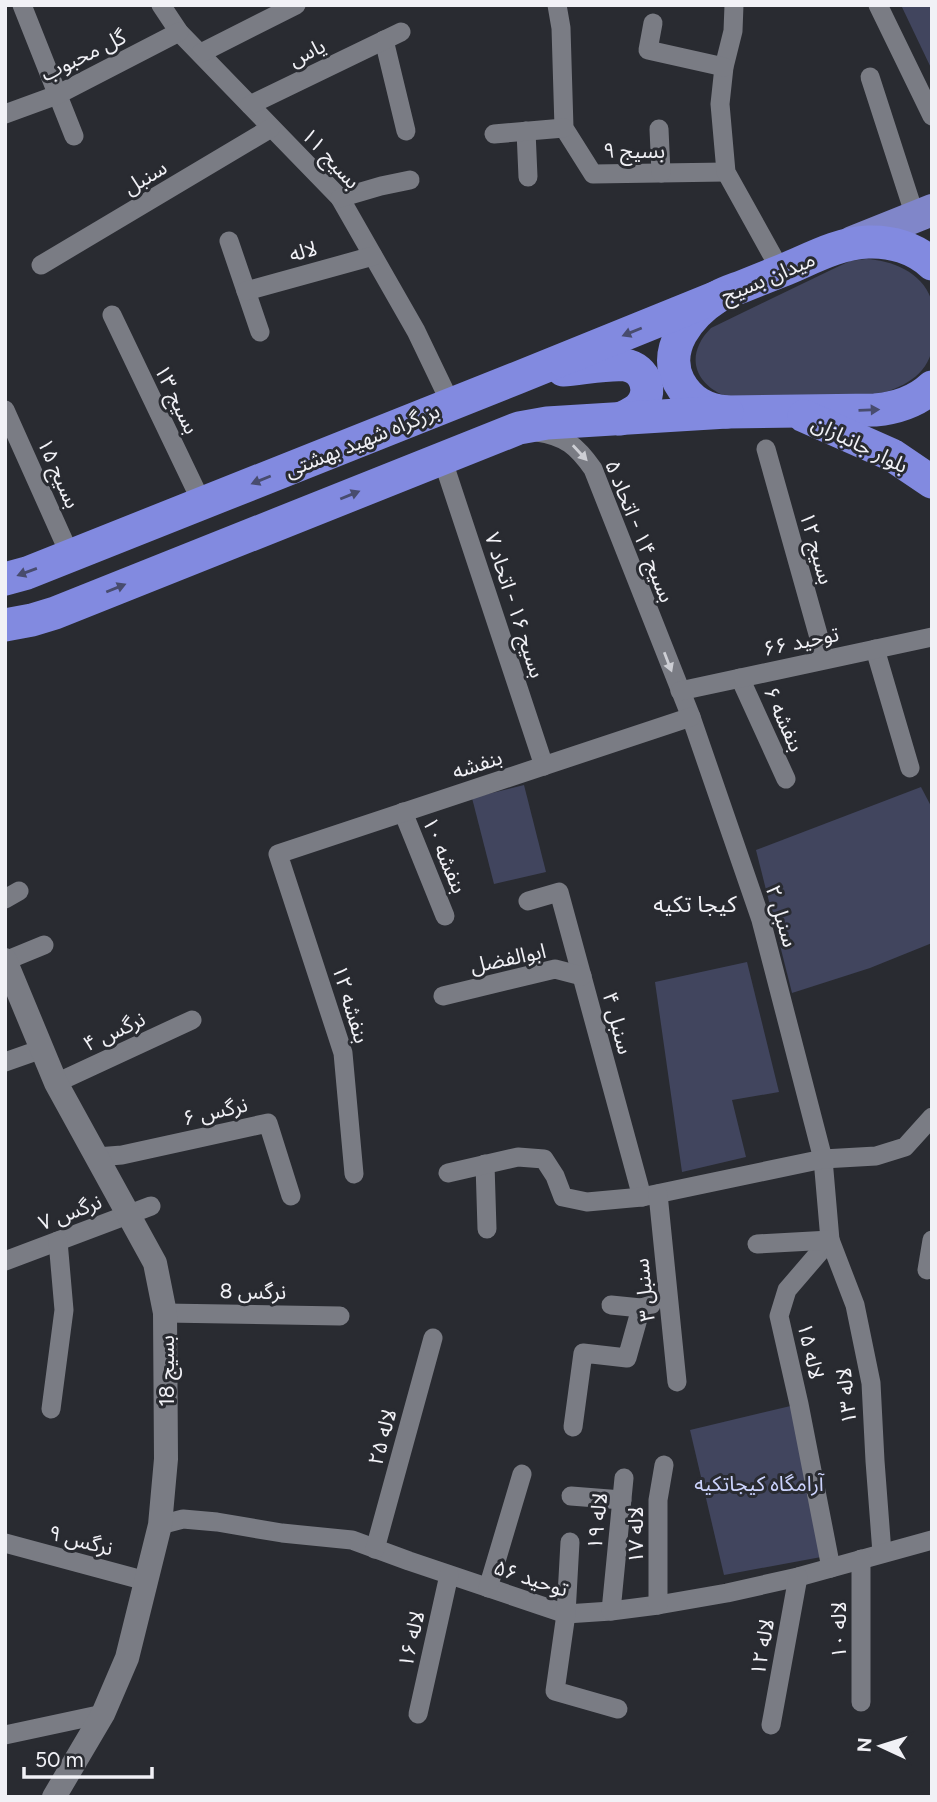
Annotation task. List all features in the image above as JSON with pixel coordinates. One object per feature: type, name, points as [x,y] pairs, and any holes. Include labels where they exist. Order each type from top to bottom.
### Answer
[{"type":"highway","name":"میدان بسیج","points":[[932,264],[909,249],[889,243],[845,245],[718,297],[689,322],[674,349],[678,380],[686,393],[698,404],[712,410],[875,411],[911,402],[932,387]]},
{"type":"highway","name":"بزرگراه شهید بهشتی","points":[[5,579],[718,297]]},
{"type":"highway","points":[[517,378],[552,371],[624,364],[632,367],[644,377],[647,393],[640,407],[620,419]]},
{"type":"highway","points":[[5,625],[55,613],[519,429],[547,423],[727,412]]},
{"type":"highway","name":"بلوار جانبازان","points":[[785,412],[816,420],[892,455],[932,482]]},
{"type":"main road","points":[[845,245],[925,207]]},
{"type":"street","points":[[22,5],[74,136]]},
{"type":"street","name":"بسیج ۱۱","points":[[161,5],[179,32],[340,198],[416,331],[451,404]]},
{"type":"street","points":[[201,53],[296,5]]},
{"type":"street","points":[[494,134],[564,128],[561,28],[557,5]]},
{"type":"street","points":[[734,5],[733,32],[724,67],[720,104],[726,172],[781,271]]},
{"type":"street","points":[[878,5],[932,116]]},
{"type":"street","points":[[653,23],[648,50],[724,67]]},
{"type":"street","name":"گل محبوب","points":[[5,114],[57,95],[179,32]]},
{"type":"street","name":"یاس","points":[[250,105],[392,36],[406,131]]},
{"type":"street","points":[[870,77],[925,207]]},
{"type":"street","name":"سنبل","points":[[41,265],[271,128]]},
{"type":"street","name":"بسیج ۹","points":[[564,128],[593,174],[726,172]]},
{"type":"street","points":[[659,128],[660,173]]},
{"type":"street","points":[[526,131],[528,177]]},
{"type":"street","points":[[340,198],[410,180]]},
{"type":"street","points":[[229,242],[260,332]]},
{"type":"street","name":"لاله","points":[[246,291],[373,256]]},
{"type":"street","name":"بسیج ۱۳","points":[[112,315],[202,503]]},
{"type":"street","name":"بسیج ۱۵","points":[[5,410],[70,555]]},
{"type":"street","name":"بسیج ۱۴ - اتحاد ۵","points":[[519,429],[549,433],[568,441],[593,469],[680,691]]},
{"type":"street","name":"بسیج ۱۲","points":[[766,449],[825,660]]},
{"type":"street","name":"بسیج ۱۶ - اتحاد ۷","points":[[442,458],[544,765]]},
{"type":"street","name":"توحید ۶۶","points":[[680,691],[932,636]]},
{"type":"street","points":[[875,649],[910,768]]},
{"type":"street","name":"بنفشه ۶","points":[[740,678],[786,779]]},
{"type":"street","name":"سنبل ۲","points":[[680,691],[761,920],[824,1159]]},
{"type":"street","name":"بنفشه","points":[[278,854],[691,717]]},
{"type":"street","name":"بنفشه ۱۰","points":[[403,813],[445,916]]},
{"type":"street","name":"بنفشه ۱۲","points":[[278,854],[343,1053],[354,1174]]},
{"type":"street","name":"سنبل ۴","points":[[528,901],[559,892],[582,976],[650,1195]]},
{"type":"street","points":[[5,961],[44,945]]},
{"type":"street","name":"بسیج 18","points":[[5,961],[56,1083],[97,1157],[140,1210],[165,1313],[166,1459],[160,1525],[127,1658],[103,1714],[54,1797]]},
{"type":"street","name":"ابوالفضل","points":[[443,996],[555,969],[582,976]]},
{"type":"street","name":"نرگس ۴","points":[[56,1083],[192,1020]]},
{"type":"street","points":[[5,1062],[42,1049]]},
{"type":"street","points":[[448,1173],[519,1157],[544,1158],[563,1197],[587,1202],[650,1195],[824,1159],[876,1156],[905,1147],[932,1117]]},
{"type":"street","name":"نرگس ۶","points":[[97,1157],[122,1156],[268,1123],[291,1196]]},
{"type":"street","points":[[757,1244],[830,1240],[824,1159]]},
{"type":"street","points":[[485,1164],[487,1229]]},
{"type":"street","name":"سنبل ۳","points":[[650,1195],[668,1301],[677,1382]]},
{"type":"street","name":"نرگس ۷","points":[[5,1261],[140,1210]]},
{"type":"street","name":"لاله ۱۳","points":[[830,1240],[855,1305],[871,1382],[883,1553]]},
{"type":"street","name":"لاله ۱۵","points":[[830,1240],[787,1290],[779,1316],[831,1568]]},
{"type":"street","points":[[927,1270],[932,1240]]},
{"type":"street","points":[[51,1409],[64,1310],[58,1241]]},
{"type":"street","points":[[611,1305],[640,1308],[668,1301]]},
{"type":"street","name":"سنبل ۳","points":[[573,1427],[583,1353],[627,1358],[640,1308]]},
{"type":"street","name":"نرگس 8","points":[[165,1313],[340,1316]]},
{"type":"street","name":"لاله ۲۵","points":[[375,1549],[433,1338]]},
{"type":"street","name":"لاله ۱۷","points":[[658,1605],[658,1500],[664,1465]]},
{"type":"street","points":[[488,1588],[522,1474]]},
{"type":"street","name":"لاله ۱۹","points":[[611,1611],[624,1478]]},
{"type":"street","points":[[571,1496],[622,1500]]},
{"type":"street","name":"توحید ۵۶","points":[[160,1525],[183,1520],[217,1522],[282,1533],[352,1540],[566,1614],[658,1605],[727,1593],[798,1577],[932,1540]]},
{"type":"street","points":[[570,1542],[566,1614],[555,1691],[618,1709]]},
{"type":"street","name":"نرگس ۹","points":[[5,1543],[146,1581]]},
{"type":"street","name":"لاله ۱۰","points":[[861,1559],[861,1702]]},
{"type":"street","name":"لاله ۱۶","points":[[418,1714],[449,1575]]},
{"type":"street","name":"لاله ۱۲","points":[[771,1725],[798,1577]]},
{"type":"street","points":[[5,1735],[103,1714]]},
{"type":"green space","points":[[901,5],[932,5],[932,70]]},
{"type":"green space","points":[[866,259],[904,269],[921,282],[931,299],[931,353],[922,370],[908,382],[872,395],[725,396],[705,383],[699,375],[696,366],[698,347],[711,328],[850,261]]},
{"type":"green space","points":[[524,785],[546,872],[494,884],[472,798]]},
{"type":"green space","points":[[921,787],[932,808],[932,943],[870,968],[792,993],[756,850]]},
{"type":"green space","points":[[747,962],[779,1092],[732,1100],[746,1157],[682,1172],[655,982]]},
{"type":"green space","name":"آرامگاه کیجاتکیه","points":[[799,1404],[832,1555],[724,1575],[690,1430]]},
{"type":"district","name":"کیجا تکیه","points":[[695,904]]}]
